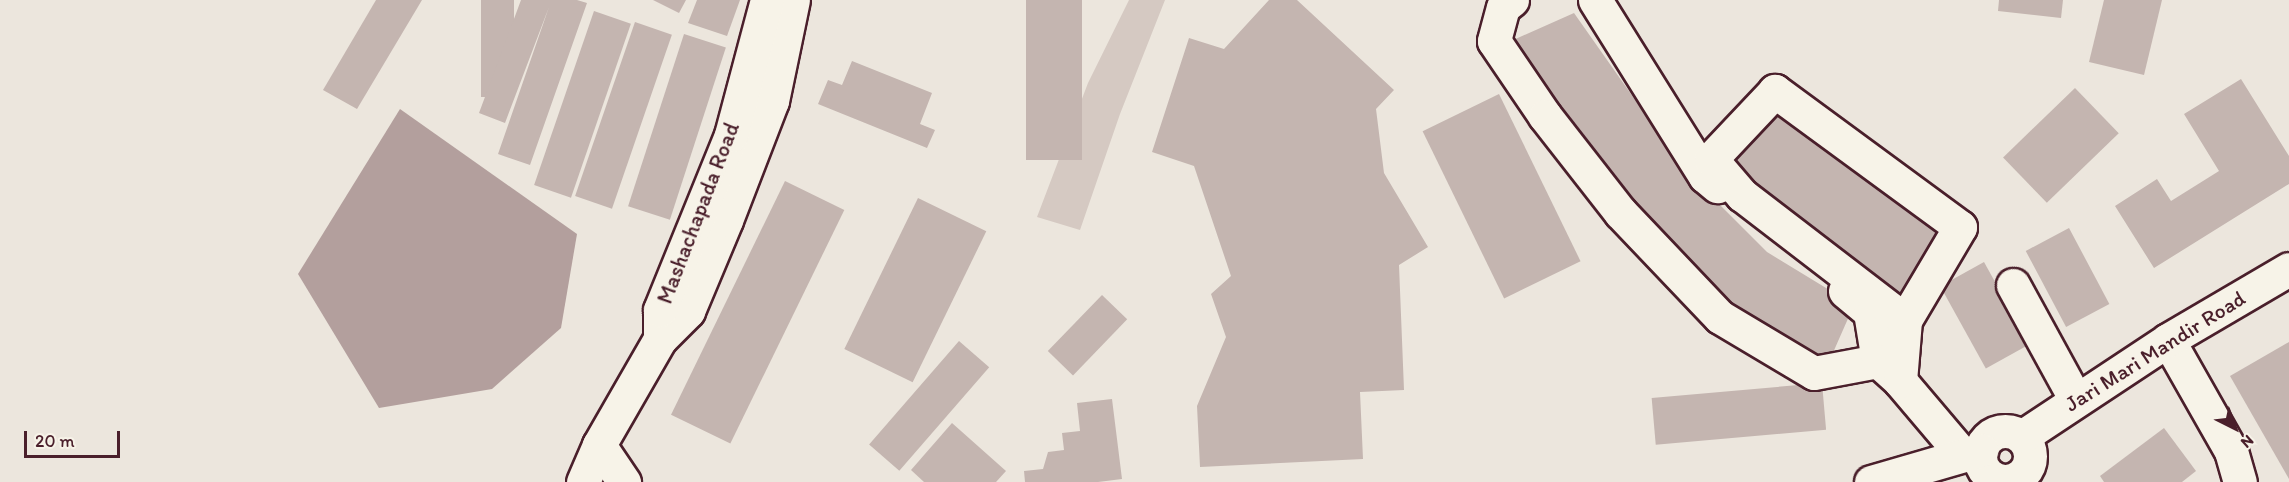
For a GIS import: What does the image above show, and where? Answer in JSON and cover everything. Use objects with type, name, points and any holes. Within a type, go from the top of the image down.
[{"type":"street","points":[[1512,0],[1503,7],[1494,41],[1545,117],[1620,212],[1720,317],[1814,373],[1889,371]]},
{"type":"street","points":[[1595,0],[1705,176],[1870,312],[1889,371],[1997,464],[2174,350],[2289,294]]},
{"type":"street","name":"Mashachapada Road","points":[[583,482],[599,445],[660,339],[660,310],[744,138],[779,7]]},
{"type":"street","points":[[1889,371],[1905,320],[1960,227],[1775,91],[1711,159],[1742,195],[1905,320]]},
{"type":"street","name":"Jari Mari Mandir Road","points":[[1871,482],[1997,464],[2076,400],[2174,350],[2289,269]]},
{"type":"street","points":[[2013,285],[2076,400]]},
{"type":"street","points":[[2174,350],[2231,450],[2240,482]]},
{"type":"street","points":[[599,445],[624,482]]},
{"type":"shaded area","points":[[1129,0],[1165,0],[1120,114],[1080,230],[1037,217],[1088,83]]},
{"type":"shaded area","points":[[400,109],[577,234],[561,328],[492,389],[379,408],[298,274]]},
{"type":"building","points":[[376,0],[422,0],[357,109],[323,90]]},
{"type":"building","points":[[481,0],[514,0],[514,97],[481,97]]},
{"type":"building","points":[[521,0],[577,0],[587,3],[530,165],[498,154],[549,7],[505,123],[479,113]]},
{"type":"building","points":[[653,0],[686,0],[679,13]]},
{"type":"building","points":[[697,0],[740,0],[727,36],[688,23]]},
{"type":"building","points":[[1026,0],[1082,0],[1082,160],[1026,160]]},
{"type":"building","points":[[1269,0],[1297,0],[1394,90],[1376,109],[1384,173],[1428,247],[1399,265],[1404,390],[1360,392],[1363,459],[1200,467],[1197,406],[1226,337],[1211,294],[1231,276],[1194,166],[1152,152],[1189,38],[1224,49]]},
{"type":"building","points":[[1999,0],[2063,0],[2061,18],[1998,11]]},
{"type":"building","points":[[2104,0],[2162,0],[2144,75],[2089,62]]},
{"type":"building","points":[[594,11],[631,24],[571,198],[534,185]]},
{"type":"building","points":[[1574,13],[1683,168],[1767,252],[1854,305],[1828,364],[1706,289],[1631,210],[1511,41]]},
{"type":"building","points":[[635,22],[672,35],[612,209],[575,196]]},
{"type":"building","points":[[684,34],[726,48],[670,220],[628,206]]},
{"type":"building","points":[[852,61],[932,93],[920,124],[935,130],[927,148],[818,104],[828,80],[842,85]]},
{"type":"building","points":[[2241,79],[2289,156],[2289,184],[2154,268],[2115,206],[2157,179],[2171,201],[2219,171],[2184,114]]},
{"type":"building","points":[[2075,88],[2119,133],[2047,203],[2003,157]]},
{"type":"building","points":[[1499,94],[1581,261],[1504,298],[1423,131]]},
{"type":"building","points":[[1772,111],[1945,237],[1900,298],[1727,172]]},
{"type":"building","points":[[785,181],[844,210],[730,444],[671,415]]},
{"type":"building","points":[[918,198],[986,231],[913,382],[844,349]]},
{"type":"building","points":[[2069,228],[2109,304],[2066,327],[2026,251]]},
{"type":"building","points":[[1984,262],[2030,344],[1986,368],[1940,286]]},
{"type":"building","points":[[1102,295],[1127,319],[1073,375],[1048,351]]},
{"type":"building","points":[[959,341],[989,367],[899,471],[869,444]]},
{"type":"building","points":[[2289,342],[2289,479],[2230,376]]},
{"type":"building","points":[[1822,383],[1826,430],[1656,445],[1652,398]]},
{"type":"building","points":[[1112,399],[1122,479],[1098,482],[1025,482],[1024,471],[1043,469],[1048,452],[1064,450],[1062,433],[1080,431],[1077,403]]},
{"type":"building","points":[[952,423],[1006,471],[996,482],[924,482],[911,470]]},
{"type":"building","points":[[2164,428],[2196,471],[2182,482],[2104,482],[2100,476]]}]
